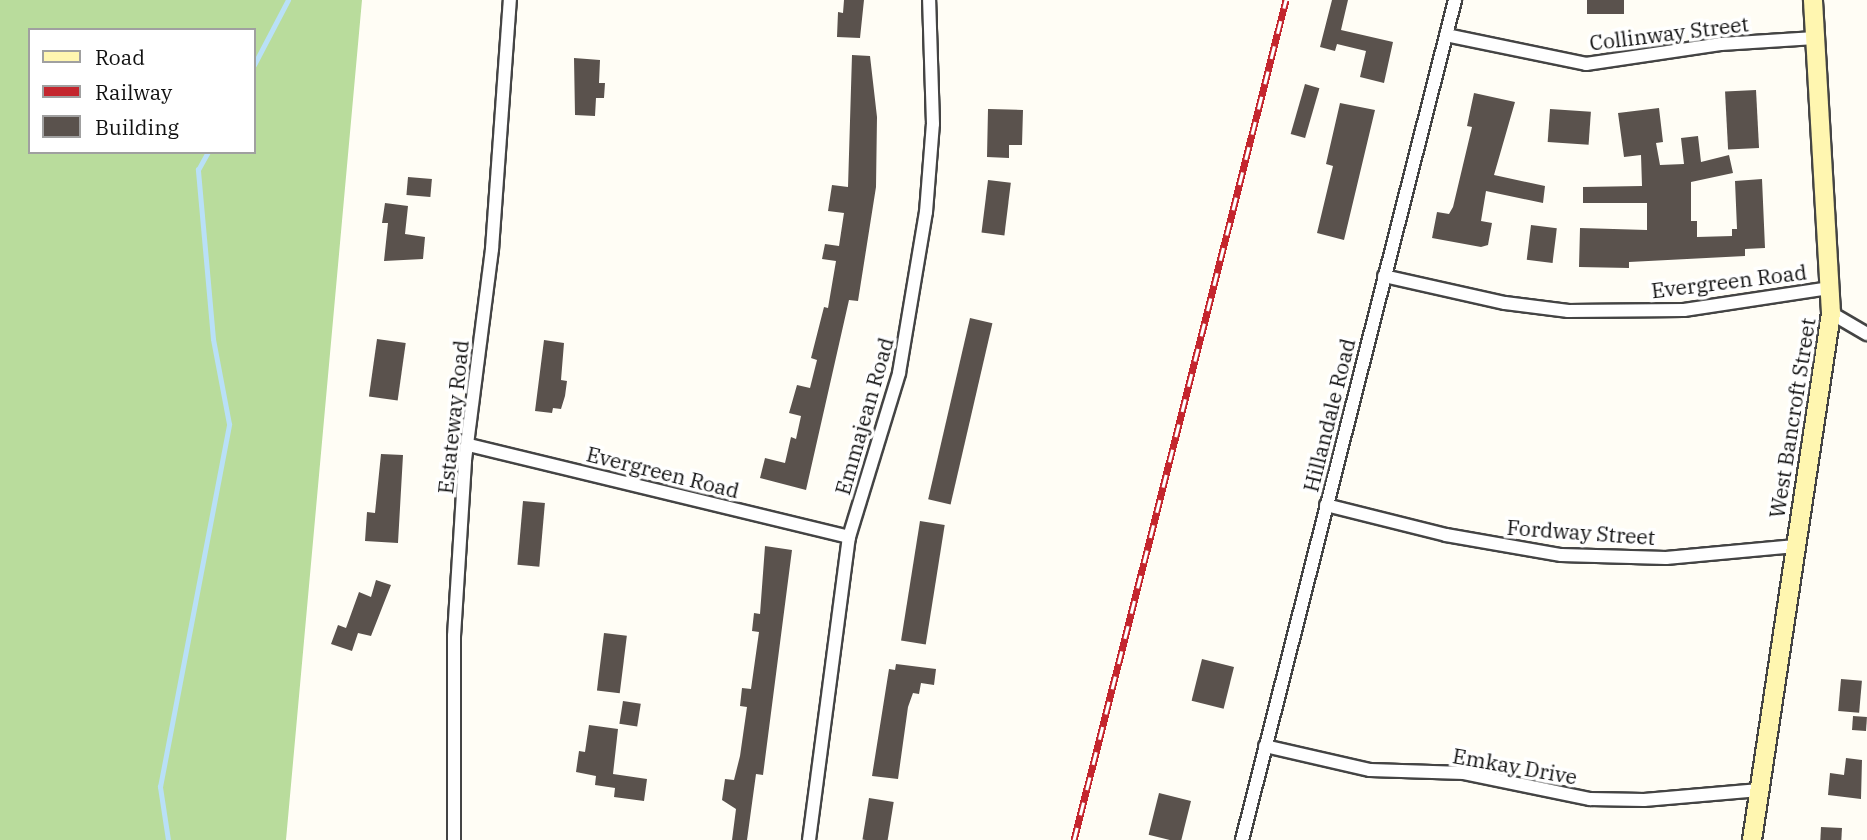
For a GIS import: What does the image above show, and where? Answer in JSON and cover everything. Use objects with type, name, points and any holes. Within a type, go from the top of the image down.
[{"type":"main road","name":"West Bancroft Street","points":[[1752,840],[1831,313],[1812,0]]},
{"type":"street","name":"Estateway Road","points":[[454,840],[454,640],[469,445],[497,186],[510,0]]},
{"type":"street","name":"Emmajean Road","points":[[809,840],[849,537],[899,373],[912,313],[933,124],[929,0]]},
{"type":"street","name":"Hillandale Road","points":[[1242,840],[1455,0]]},
{"type":"street","name":"Collinway Street","points":[[1446,35],[1586,64],[1721,44],[1815,38]]},
{"type":"street","name":"Evergreen Road","points":[[1384,276],[1505,303],[1568,311],[1684,310],[1830,288]]},
{"type":"street","points":[[1831,313],[1867,334]]},
{"type":"street","name":"Evergreen Road","points":[[469,445],[849,537]]},
{"type":"street","name":"Fordway Street","points":[[1326,505],[1459,538],[1561,555],[1667,558],[1795,547]]},
{"type":"street","name":"Emkay Drive","points":[[1265,746],[1370,770],[1464,773],[1590,799],[1644,800],[1760,790]]},
{"type":"green space","points":[[0,0],[362,0],[286,840],[0,840]]},
{"type":"building","points":[[844,0],[864,0],[860,38],[837,37],[838,12],[843,13]]},
{"type":"building","points":[[1332,0],[1348,0],[1341,30],[1393,42],[1384,83],[1360,77],[1366,51],[1337,44],[1335,51],[1320,47]]},
{"type":"building","points":[[1587,0],[1624,0],[1624,14],[1587,14]]},
{"type":"building","points":[[852,55],[870,56],[877,117],[876,187],[858,301],[849,300],[806,490],[760,478],[765,458],[785,463],[791,437],[796,439],[801,416],[789,413],[797,385],[810,388],[817,360],[811,358],[824,307],[828,308],[836,261],[822,259],[825,244],[839,246],[844,213],[828,211],[832,185],[848,187]]},
{"type":"building","points":[[574,58],[600,60],[599,83],[605,83],[604,98],[596,98],[595,116],[575,115]]},
{"type":"building","points":[[1305,84],[1319,88],[1305,138],[1291,134]]},
{"type":"building","points":[[1756,90],[1759,148],[1728,150],[1725,92]]},
{"type":"building","points":[[1474,93],[1515,102],[1494,175],[1545,186],[1543,203],[1486,191],[1481,221],[1492,223],[1488,245],[1481,247],[1432,238],[1437,212],[1449,214],[1453,207],[1472,127],[1467,126]]},
{"type":"building","points":[[1340,103],[1375,110],[1344,240],[1317,233],[1333,166],[1326,164]]},
{"type":"building","points":[[1659,108],[1663,142],[1656,143],[1660,165],[1684,164],[1681,138],[1698,136],[1701,162],[1729,155],[1733,173],[1691,182],[1691,221],[1697,221],[1697,237],[1732,236],[1732,229],[1737,229],[1735,181],[1762,179],[1765,248],[1745,249],[1745,256],[1629,262],[1629,268],[1579,267],[1580,228],[1647,230],[1647,203],[1583,203],[1583,187],[1642,186],[1641,155],[1624,157],[1618,113]]},
{"type":"building","points":[[988,109],[1023,110],[1022,145],[1009,145],[1009,158],[987,157]]},
{"type":"building","points":[[1550,109],[1591,112],[1589,145],[1548,142]]},
{"type":"building","points":[[408,177],[432,179],[430,197],[406,195]]},
{"type":"building","points":[[988,180],[1011,183],[1004,235],[982,233]]},
{"type":"building","points":[[385,203],[408,206],[405,234],[425,237],[423,259],[384,261],[388,223],[382,223]]},
{"type":"building","points":[[1531,225],[1557,228],[1553,263],[1527,260]]},
{"type":"building","points":[[970,318],[992,323],[951,504],[928,499]]},
{"type":"building","points":[[377,339],[406,343],[398,400],[369,396]]},
{"type":"building","points":[[544,340],[564,343],[561,380],[567,381],[565,396],[561,409],[553,408],[552,413],[535,411]]},
{"type":"building","points":[[381,454],[403,455],[398,543],[365,541],[367,512],[375,513]]},
{"type":"building","points":[[523,501],[545,503],[539,567],[517,565]]},
{"type":"building","points":[[920,521],[945,525],[926,644],[901,641]]},
{"type":"building","points":[[765,546],[792,550],[763,775],[756,774],[747,840],[732,840],[736,809],[722,800],[725,779],[734,780],[740,756],[747,707],[740,706],[742,688],[751,689],[759,632],[752,631],[754,613],[760,614]]},
{"type":"building","points":[[376,580],[391,585],[371,636],[358,633],[352,651],[331,644],[338,625],[346,628],[359,592],[371,597]]},
{"type":"building","points":[[604,633],[627,636],[620,693],[597,691]]},
{"type":"building","points":[[1202,659],[1234,667],[1224,709],[1192,701]]},
{"type":"building","points":[[896,664],[936,669],[934,685],[921,683],[919,694],[913,693],[908,707],[898,779],[872,776],[889,669],[895,670]]},
{"type":"building","points":[[1841,679],[1862,681],[1859,713],[1838,711]]},
{"type":"building","points":[[623,701],[641,704],[637,727],[619,724]]},
{"type":"building","points":[[1853,716],[1867,717],[1866,731],[1852,730]]},
{"type":"building","points":[[589,725],[618,729],[613,774],[647,779],[644,801],[614,797],[615,788],[595,785],[596,776],[576,772],[579,751],[585,752]]},
{"type":"building","points":[[1846,758],[1862,760],[1861,799],[1828,795],[1830,773],[1844,775]]},
{"type":"building","points":[[1159,793],[1191,801],[1181,840],[1149,835]]},
{"type":"building","points":[[869,798],[894,802],[888,840],[862,839]]},
{"type":"building","points":[[1821,827],[1842,828],[1841,840],[1820,840]]},
{"type":"waterway","points":[[256,61],[288,0]]},
{"type":"waterway","points":[[168,840],[160,787],[229,424],[213,339],[198,170],[207,154]]},
{"type":"railway","points":[[1074,840],[1286,0]]}]
